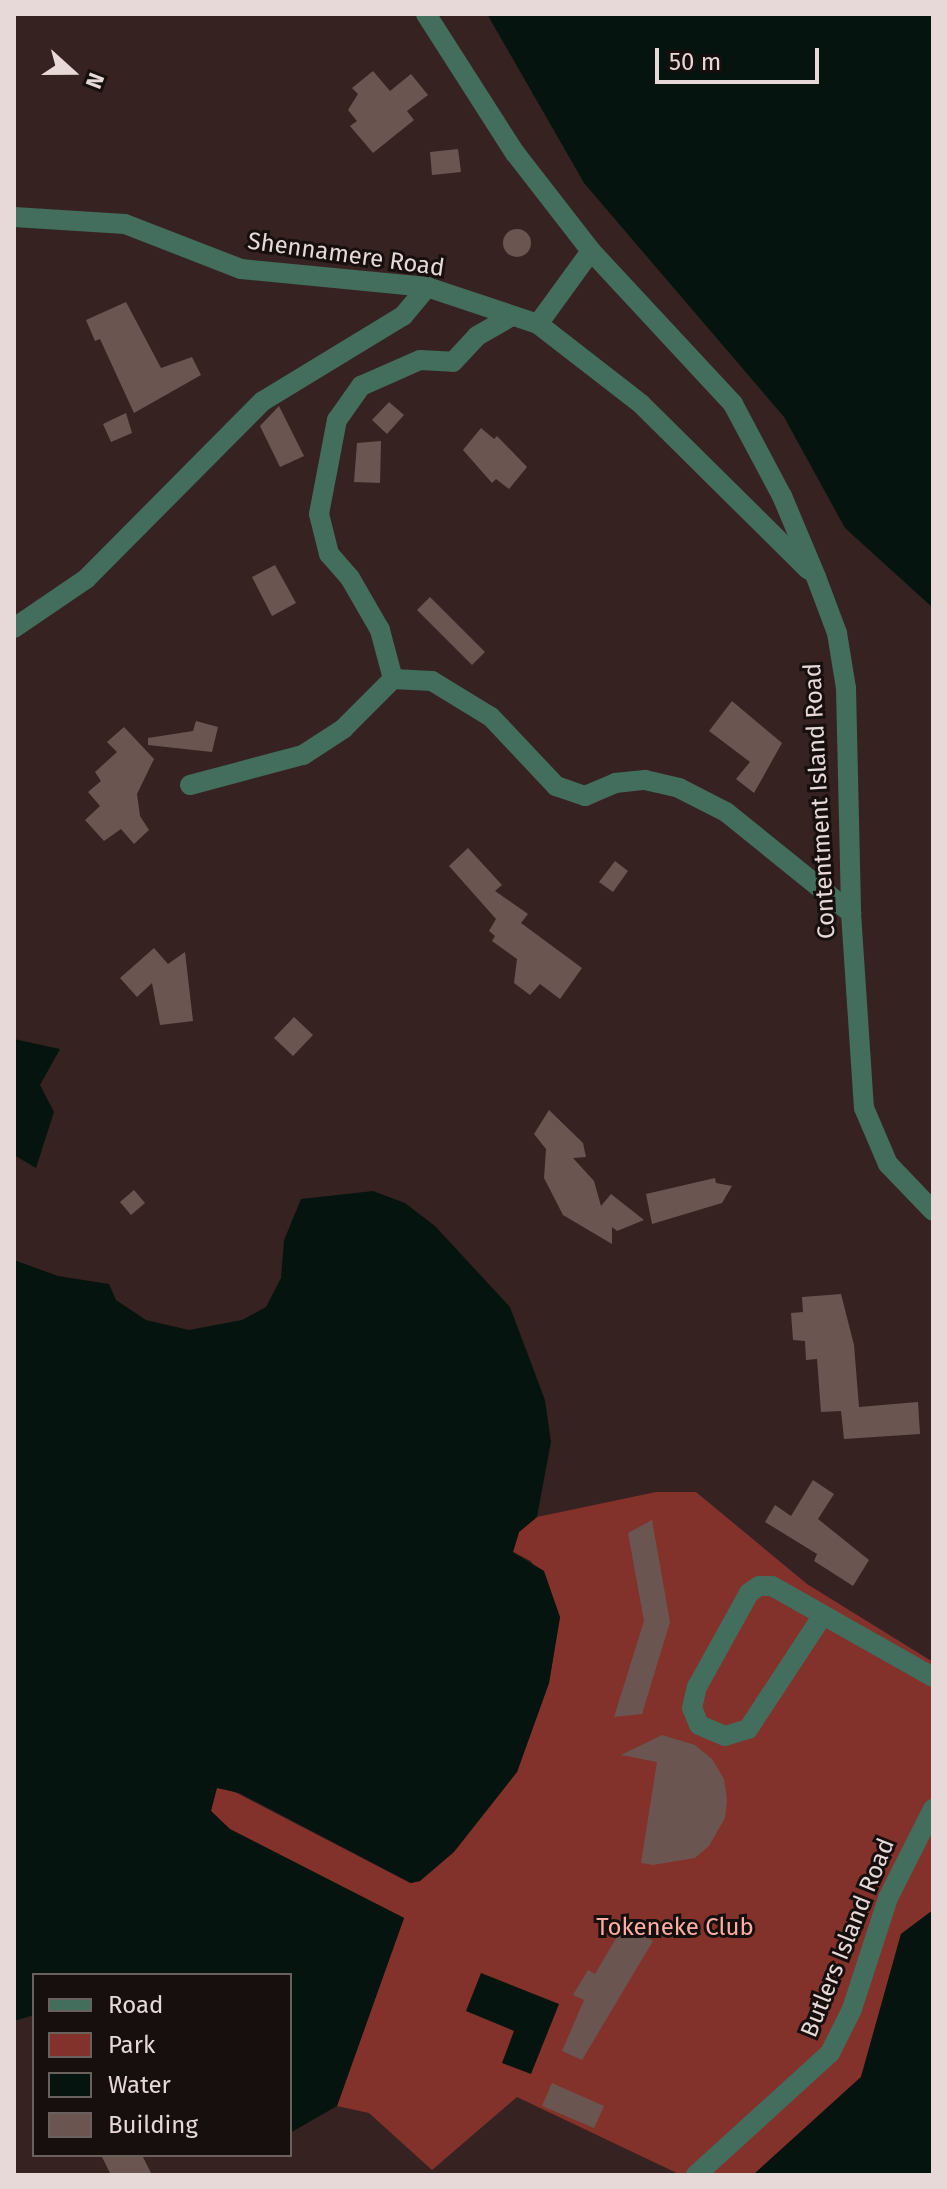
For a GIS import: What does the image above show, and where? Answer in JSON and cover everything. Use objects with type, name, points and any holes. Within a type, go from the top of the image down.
[{"type":"street","name":"Contentment Island Road","points":[[426,14],[515,153],[591,251],[733,404],[816,577],[837,633],[846,688],[851,913],[859,1080],[870,1131],[901,1181],[933,1211]]},
{"type":"street","name":"Shennamere Road","points":[[14,217],[125,224],[241,269],[427,287],[538,324],[641,404],[816,577]]},
{"type":"street","points":[[538,324],[591,251]]},
{"type":"street","points":[[14,628],[86,579],[263,401],[403,316],[427,287]]},
{"type":"street","points":[[393,679],[380,630],[350,578],[329,554],[319,514],[337,420],[361,386],[420,360],[453,362],[477,336],[512,316]]},
{"type":"street","points":[[190,785],[303,755],[343,729],[393,679],[432,681],[491,717],[556,786],[585,796],[615,783],[645,780],[679,788],[726,812],[851,913]]},
{"type":"street","points":[[823,1615],[748,1729],[725,1736],[699,1725],[692,1708],[697,1687],[749,1593],[772,1586],[933,1677]]},
{"type":"street","name":"Butlers Island Road","points":[[696,2175],[830,2053],[852,2009],[888,1898],[933,1809]]},
{"type":"green space","name":"Tokeneke Club","points":[[656,1492],[696,1492],[807,1584],[933,1662],[933,1910],[901,1934],[861,2077],[753,2175],[681,2175],[517,2097],[432,2170],[369,2113],[337,2106],[404,1918],[229,1829],[211,1811],[213,1796],[217,1788],[227,1788],[410,1883],[420,1881],[517,1772],[549,1683],[560,1617],[531,1561],[513,1552],[519,1532],[537,1517]]},
{"type":"water","points":[[487,14],[933,14],[933,608],[845,528],[784,417],[584,183]]},
{"type":"water","points":[[14,1039],[60,1049],[40,1085],[54,1112],[36,1168],[14,1155]]},
{"type":"water","points":[[373,1191],[405,1203],[435,1226],[510,1307],[545,1400],[551,1442],[537,1517],[519,1532],[513,1552],[544,1571],[560,1617],[549,1683],[517,1772],[454,1852],[420,1881],[411,1883],[239,1793],[217,1788],[211,1811],[230,1829],[404,1918],[337,2106],[292,2132],[292,1973],[32,1973],[32,2016],[14,2021],[14,1260],[58,1276],[109,1284],[116,1300],[146,1320],[189,1330],[242,1320],[266,1307],[281,1278],[284,1240],[301,1199]]},
{"type":"water","points":[[933,1910],[933,2175],[753,2175],[861,2077],[901,1934]]},
{"type":"water","points":[[481,1973],[559,2004],[531,2074],[502,2063],[514,2031],[466,2011]]},
{"type":"building","points":[[373,71],[390,91],[411,74],[428,95],[407,111],[414,120],[373,153],[350,126],[357,121],[348,110],[358,94],[352,88]]},
{"type":"building","points":[[458,149],[461,172],[432,175],[430,152]]},
{"type":"building","points":[[517,229],[527,233],[531,243],[527,253],[517,257],[507,253],[503,243],[507,233]]},
{"type":"building","points":[[126,302],[161,368],[192,357],[201,375],[134,413],[100,339],[95,341],[86,320]]},
{"type":"building","points":[[389,402],[404,415],[387,434],[372,420]]},
{"type":"building","points":[[279,406],[304,456],[280,467],[260,426]]},
{"type":"building","points":[[126,413],[132,433],[111,442],[103,424]]},
{"type":"building","points":[[481,428],[494,439],[497,436],[527,467],[509,489],[496,479],[492,483],[463,450]]},
{"type":"building","points":[[381,441],[380,483],[354,482],[357,443]]},
{"type":"building","points":[[275,565],[296,603],[272,616],[252,577]]},
{"type":"building","points":[[430,597],[485,652],[472,665],[417,610]]},
{"type":"building","points":[[732,701],[782,743],[754,793],[736,779],[750,762],[709,731]]},
{"type":"building","points":[[196,721],[218,727],[212,752],[148,745],[148,738],[193,731]]},
{"type":"building","points":[[124,727],[154,759],[137,794],[140,816],[149,830],[134,844],[121,829],[104,841],[85,820],[100,806],[88,792],[101,781],[95,772],[117,752],[107,742]]},
{"type":"building","points":[[468,848],[502,885],[495,891],[528,914],[521,923],[582,968],[560,999],[540,984],[530,995],[514,983],[517,959],[492,941],[495,936],[489,931],[496,919],[449,866]]},
{"type":"building","points":[[615,861],[628,871],[613,892],[599,882]]},
{"type":"building","points":[[154,948],[168,964],[185,952],[193,1021],[160,1025],[152,983],[137,997],[120,978]]},
{"type":"building","points":[[294,1017],[313,1035],[293,1056],[274,1038]]},
{"type":"building","points":[[549,1110],[583,1143],[586,1157],[573,1158],[594,1181],[601,1206],[611,1194],[644,1220],[617,1231],[612,1227],[612,1244],[563,1215],[544,1178],[546,1149],[534,1134]]},
{"type":"building","points":[[715,1178],[716,1183],[732,1186],[722,1203],[652,1224],[646,1194]]},
{"type":"building","points":[[134,1190],[145,1203],[131,1215],[120,1202]]},
{"type":"building","points":[[841,1294],[854,1345],[859,1407],[918,1402],[920,1434],[844,1439],[841,1411],[821,1412],[817,1359],[806,1360],[805,1341],[793,1340],[791,1313],[803,1312],[802,1297]]},
{"type":"building","points":[[813,1480],[834,1494],[818,1519],[869,1560],[853,1586],[814,1561],[817,1554],[765,1522],[775,1505],[791,1516]]},
{"type":"building","points":[[652,1520],[670,1622],[642,1714],[614,1717],[644,1621],[628,1533]]},
{"type":"building","points":[[662,1735],[695,1745],[712,1759],[724,1779],[727,1800],[725,1818],[709,1846],[695,1858],[653,1865],[641,1863],[657,1762],[621,1755]]},
{"type":"building","points":[[625,1923],[653,1941],[582,2060],[562,2051],[584,2000],[573,1995],[588,1970],[595,1974]]},
{"type":"building","points":[[552,2083],[604,2106],[594,2128],[542,2106]]},
{"type":"building","points":[[102,2157],[143,2157],[152,2175],[111,2175]]}]
